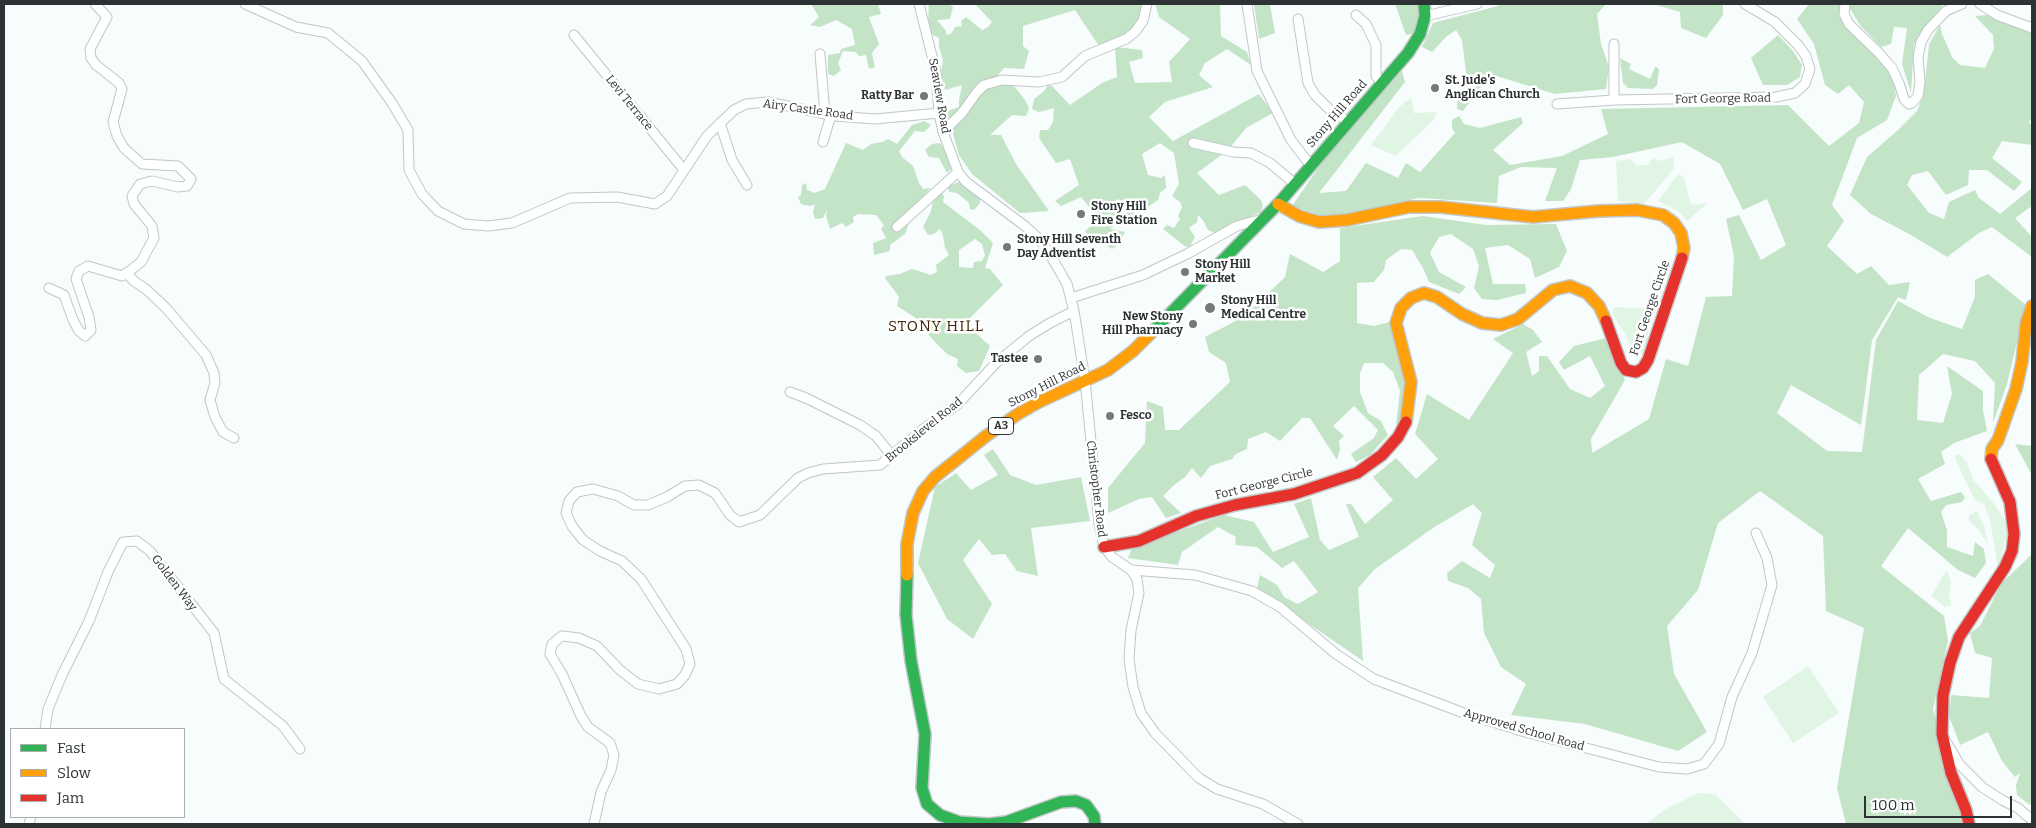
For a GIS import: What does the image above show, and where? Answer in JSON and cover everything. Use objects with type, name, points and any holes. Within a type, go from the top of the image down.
[{"type":"street","points":[[50,288],[64,295],[73,320],[79,331],[85,336],[91,330],[89,317],[76,279],[79,271],[88,266],[122,276],[141,262],[154,238],[152,226],[134,204],[132,196],[140,184],[152,181],[178,187],[187,186],[191,179],[178,166],[142,164],[124,148],[117,136],[114,122],[122,89],[120,83],[96,65],[91,58],[90,49],[107,18],[95,4]]},
{"type":"street","name":"Airy Castle Road","points":[[245,4],[296,27],[328,33],[362,62],[392,103],[408,130],[409,170],[422,194],[438,211],[464,224],[488,226],[512,223],[570,198],[617,197],[655,204],[667,196],[707,136],[734,110],[746,104],[768,102],[828,115],[875,119],[939,113]]},
{"type":"street","name":"Seaview Road","points":[[920,4],[936,72],[939,113],[943,132],[958,172],[971,187],[1025,226],[1048,251],[1067,284],[1074,311],[1085,380]]},
{"type":"street","points":[[943,132],[962,113],[984,85],[1002,80],[1039,82],[1062,77],[1085,56],[1126,39],[1135,32],[1143,21],[1147,4]]},
{"type":"street","points":[[1247,4],[1257,71],[1291,140],[1311,166]]},
{"type":"street","points":[[1425,10],[1477,4]]},
{"type":"street","name":"Fort George Road","points":[[1557,104],[1614,100],[1776,98],[1795,93],[1805,84],[1810,69],[1806,56],[1775,22],[1745,4]]},
{"type":"street","points":[[1845,4],[1844,14],[1849,24],[1892,68],[1904,99],[1910,104],[1918,96],[1920,82],[1918,58],[1921,42],[1928,30],[1946,11],[1962,4]]},
{"type":"street","points":[[1980,4],[1997,15],[2032,28]]},
{"type":"street","name":"Stony Hill Road","points":[[1095,824],[1094,816],[1086,805],[1076,801],[1061,802],[1006,822],[989,824],[959,822],[940,815],[927,804],[922,788],[925,734],[911,661],[906,614],[907,544],[913,513],[923,491],[935,477],[986,436],[1018,414],[1108,370],[1133,351],[1278,204],[1382,84],[1408,53],[1420,34],[1425,10]]},
{"type":"street","points":[[1356,16],[1366,24],[1376,45],[1376,76],[1382,84]]},
{"type":"street","points":[[1298,19],[1308,83],[1315,94],[1330,109],[1349,122]]},
{"type":"street","name":"Levi Terrace","points":[[574,35],[684,170]]},
{"type":"street","points":[[1614,44],[1614,100]]},
{"type":"street","points":[[820,54],[828,115],[823,142]]},
{"type":"street","points":[[720,123],[732,160],[747,185]]},
{"type":"street","points":[[1193,143],[1233,152],[1251,153],[1270,163],[1295,184]]},
{"type":"street","points":[[897,227],[958,172]]},
{"type":"street","name":"Fort George Circle","points":[[1104,547],[1139,541],[1196,516],[1235,505],[1294,494],[1357,473],[1382,455],[1398,437],[1407,420],[1411,382],[1396,323],[1400,308],[1411,298],[1424,293],[1437,297],[1462,314],[1482,323],[1501,325],[1518,319],[1553,290],[1570,286],[1587,293],[1598,306],[1612,334],[1621,363],[1626,370],[1636,372],[1643,368],[1648,360],[1681,265],[1684,248],[1681,233],[1674,223],[1662,215],[1637,210],[1599,210],[1534,217],[1440,207],[1409,207],[1347,220],[1319,222],[1299,216],[1278,204]]},
{"type":"street","points":[[1071,298],[1143,275],[1187,254],[1237,226],[1263,219]]},
{"type":"street","points":[[126,273],[134,282],[147,290],[166,308],[206,355],[214,373],[215,383],[210,400],[215,417],[223,432],[234,438]]},
{"type":"street","points":[[1969,824],[1966,810],[1951,773],[1942,734],[1943,695],[1955,648],[1966,624],[2005,567],[2012,551],[2014,534],[2010,502],[1990,457],[2016,389],[2022,362],[2026,324],[2032,306]]},
{"type":"street","name":"Brookslevel Road","points":[[594,824],[601,792],[611,770],[614,755],[610,743],[588,727],[581,716],[562,674],[550,654],[552,644],[562,636],[579,638],[597,646],[620,670],[638,684],[659,689],[677,684],[685,676],[690,664],[686,649],[641,579],[622,561],[583,540],[572,526],[566,513],[569,501],[577,492],[593,489],[618,496],[634,505],[648,505],[667,497],[685,486],[699,484],[715,492],[730,515],[739,522],[760,515],[798,478],[808,473],[824,469],[880,465],[922,430],[958,404],[996,363],[1029,336],[1074,311]]},
{"type":"street","name":"Christopher Road","points":[[1085,380],[1099,524],[1104,547],[1112,557],[1131,570]]},
{"type":"street","points":[[790,392],[860,425],[876,436],[892,456]]},
{"type":"street","name":"Approved School Road","points":[[1131,570],[1195,575],[1252,591],[1280,607],[1336,654],[1374,678],[1462,712],[1524,732],[1649,764],[1687,769],[1704,764],[1719,744],[1732,698],[1752,653],[1772,585],[1767,558],[1756,533]]},
{"type":"street","name":"Golden Way","points":[[45,728],[48,710],[62,675],[89,621],[122,542],[137,541],[150,551],[214,634],[224,679],[283,726],[300,749]]},
{"type":"street","points":[[1131,570],[1137,579],[1139,593],[1131,630],[1129,659],[1133,687],[1142,713],[1155,734],[1199,778],[1217,790],[1263,804],[1298,824]]},
{"type":"street","points":[[1942,734],[1960,765],[1982,787],[2018,808],[2032,820]]},
{"type":"green space","points":[[811,4],[878,4],[881,14],[869,17],[879,44],[872,53],[875,67],[869,69],[866,55],[859,56],[856,52],[843,51],[838,63],[841,70],[834,76],[828,74],[828,55],[840,53],[841,49],[855,45],[852,29],[836,20],[820,27],[810,25],[819,17]]},
{"type":"green space","points":[[929,4],[949,4],[953,7],[950,19],[937,20],[946,31],[946,35],[951,34],[955,27],[962,26],[961,21],[966,17],[982,30],[988,27],[992,22],[975,4],[1144,4],[1139,20],[1125,36],[1099,46],[1075,10],[1023,26],[1023,46],[1029,51],[1024,69],[1004,68],[994,80],[949,122],[947,111],[959,107],[962,85],[945,90],[941,73],[943,60],[939,47],[939,38],[931,34],[928,22]]},
{"type":"green space","points":[[1155,4],[1220,4],[1221,36],[1247,52],[1251,65],[1227,49],[1205,63],[1199,75],[1213,87],[1165,102],[1149,117],[1173,141],[1259,94],[1273,113],[1246,128],[1228,150],[1197,173],[1219,195],[1245,185],[1261,200],[1263,206],[1260,212],[1217,234],[1208,230],[1198,215],[1197,222],[1189,228],[1195,237],[1190,246],[1186,247],[1163,229],[1167,225],[1174,228],[1180,219],[1178,216],[1182,207],[1180,202],[1172,196],[1179,184],[1174,153],[1160,143],[1142,154],[1148,175],[1161,178],[1165,175],[1166,188],[1160,193],[1158,200],[1132,218],[1125,212],[1122,201],[1117,199],[1114,209],[1117,223],[1110,229],[1125,232],[1119,244],[1112,249],[1089,238],[1085,231],[1099,219],[1081,197],[1061,206],[1055,201],[1079,185],[1070,159],[1056,163],[1039,138],[1040,130],[1048,130],[1053,122],[1054,108],[1039,112],[1032,109],[1034,99],[1047,87],[1046,84],[1052,86],[1070,105],[1102,83],[1117,77],[1115,47],[1142,50],[1143,58],[1129,62],[1135,83],[1172,82],[1169,62],[1190,39],[1159,17]]},
{"type":"green space","points":[[1254,4],[1270,4],[1275,33],[1259,39]]},
{"type":"green space","points":[[1395,4],[1419,4],[1420,15],[1416,33],[1406,35]]},
{"type":"green space","points":[[1500,4],[1606,4],[1597,14],[1601,44],[1609,67],[1606,89],[1555,94],[1490,74],[1463,111],[1457,109],[1458,93],[1464,92],[1466,72],[1462,40],[1456,30],[1446,37],[1432,52],[1422,47],[1433,23]]},
{"type":"green space","points":[[1653,4],[1723,4],[1723,15],[1706,38],[1681,28],[1680,12]]},
{"type":"green space","points":[[1809,4],[1841,4],[1841,15],[1883,61],[1893,77],[1896,96],[1887,120],[1857,138],[1832,205],[1844,221],[1827,246],[1857,274],[1871,266],[1889,285],[1910,282],[1906,300],[1898,297],[1872,340],[1861,425],[1791,385],[1777,413],[1827,451],[1862,452],[1876,340],[1898,301],[1930,318],[1962,329],[1975,297],[1975,280],[1988,274],[2026,305],[2007,384],[1993,423],[1995,383],[1975,361],[1943,354],[1919,375],[1917,420],[1943,423],[1952,394],[1947,366],[1983,391],[1983,410],[1987,431],[1954,443],[1941,452],[1945,464],[1918,479],[1931,501],[1961,492],[1965,497],[1962,502],[1946,505],[1941,512],[1947,530],[1947,547],[1973,556],[1975,542],[1984,549],[1986,563],[1975,578],[1958,570],[1908,528],[1881,566],[1944,616],[1948,641],[1933,709],[1965,824],[1846,824],[1837,788],[1864,628],[1826,611],[1823,536],[1760,491],[1718,523],[1698,590],[1667,626],[1674,674],[1707,732],[1678,751],[1585,724],[1511,715],[1526,684],[1501,667],[1484,633],[1481,599],[1468,588],[1448,581],[1447,573],[1462,561],[1490,578],[1495,565],[1472,545],[1482,513],[1473,504],[1433,528],[1375,569],[1358,588],[1363,661],[1257,588],[1260,575],[1277,585],[1284,597],[1298,604],[1318,592],[1294,561],[1282,568],[1257,547],[1235,545],[1236,537],[1218,527],[1182,552],[1178,565],[1128,558],[1132,548],[1224,515],[1254,522],[1273,552],[1309,537],[1294,504],[1311,498],[1320,540],[1329,550],[1359,537],[1346,504],[1351,504],[1365,524],[1393,500],[1373,477],[1396,458],[1416,479],[1438,459],[1415,434],[1427,394],[1469,420],[1513,353],[1493,339],[1523,324],[1533,330],[1542,342],[1526,352],[1532,376],[1539,371],[1539,356],[1547,356],[1570,389],[1590,398],[1605,386],[1590,356],[1564,370],[1559,362],[1574,346],[1606,338],[1625,380],[1591,439],[1592,453],[1649,419],[1666,359],[1688,366],[1706,297],[1732,296],[1734,256],[1726,219],[1739,215],[1761,260],[1786,245],[1767,199],[1743,210],[1720,164],[1682,142],[1613,157],[1580,160],[1571,189],[1563,201],[1545,201],[1557,168],[1521,167],[1499,176],[1497,203],[1419,198],[1330,218],[1292,206],[1332,148],[1402,71],[1405,82],[1319,193],[1346,191],[1366,163],[1398,178],[1406,163],[1420,172],[1455,133],[1452,128],[1452,120],[1459,116],[1464,124],[1480,128],[1521,117],[1523,123],[1493,150],[1510,165],[1562,156],[1608,134],[1601,109],[1788,105],[1829,146],[1859,123],[1864,102],[1849,85],[1838,94],[1825,85],[1814,44],[1797,19]]},
{"type":"green space","points":[[1852,4],[1946,4],[1943,5],[1914,44],[1911,93],[1902,64],[1907,28],[1894,27],[1891,44],[1881,47],[1860,25],[1849,7]]},
{"type":"green space","points":[[1987,15],[2032,32],[2032,117],[2029,123],[2032,125],[2032,145],[2002,141],[1992,158],[2022,182],[2014,191],[1987,170],[1969,170],[1968,185],[1946,195],[1928,171],[1912,175],[1907,185],[1929,213],[1944,219],[1949,202],[1975,190],[1979,198],[2000,214],[2032,188],[2032,206],[2015,218],[2032,237],[2032,257],[1992,227],[1979,233],[1947,257],[1871,214],[1850,195],[1867,157],[1917,111],[1924,92],[1929,44],[1940,25],[1952,57],[1960,65],[1985,68],[1994,49],[1993,35],[1975,16]]},
{"type":"green space","points":[[1778,35],[1793,51],[1802,65],[1800,77],[1787,85],[1763,85],[1751,58]]},
{"type":"green space","points":[[1620,58],[1631,64],[1629,69],[1650,79],[1655,67],[1657,67],[1659,70],[1657,85],[1653,89],[1628,88],[1623,83]]},
{"type":"green space","points":[[1002,83],[1015,87],[1029,108],[1026,116],[1012,115],[990,135],[1001,135],[1016,164],[1049,211],[1020,213],[972,174],[959,155],[952,131],[985,90]]},
{"type":"green space","points":[[1411,98],[1414,113],[1437,112],[1434,119],[1396,156],[1371,145],[1400,106]]},
{"type":"green space","points":[[924,121],[931,125],[924,132],[915,131],[899,151],[902,157],[913,166],[923,189],[931,188],[895,225],[893,230],[897,231],[912,215],[905,234],[890,245],[890,251],[874,255],[873,243],[886,238],[881,229],[884,225],[876,215],[858,214],[853,217],[854,222],[846,227],[842,223],[830,229],[826,216],[827,210],[823,218],[815,219],[813,212],[815,204],[810,206],[801,204],[798,197],[801,195],[802,185],[806,183],[807,190],[815,193],[825,189],[846,143],[863,150],[871,144],[888,139],[897,144],[912,125]]},
{"type":"green space","points":[[940,143],[952,168],[947,173],[939,158],[929,157],[925,150],[932,144]]},
{"type":"green space","points":[[1674,157],[1673,170],[1644,204],[1618,201],[1616,161],[1630,159],[1637,166],[1648,165],[1653,158],[1658,161]]},
{"type":"green space","points":[[1678,174],[1684,178],[1691,205],[1708,203],[1687,221],[1678,211],[1658,201]]},
{"type":"green space","points":[[960,181],[980,198],[980,203],[974,210],[970,209],[969,203],[957,193],[949,192],[948,187]]},
{"type":"green space","points":[[941,190],[944,197],[943,202],[980,230],[993,243],[985,268],[990,269],[1003,285],[965,323],[990,346],[979,371],[966,373],[957,366],[958,359],[947,354],[937,344],[919,320],[897,306],[899,297],[885,278],[886,276],[900,274],[912,269],[931,275],[937,272],[936,265],[949,255],[940,229],[934,234],[928,235],[923,227],[931,211],[935,191]],"holes":[[[975,239],[982,244],[985,255],[982,261],[974,262],[973,268],[959,267],[959,250]]]},
{"type":"green space","points":[[1423,216],[1486,225],[1556,224],[1567,251],[1559,267],[1535,278],[1530,259],[1508,245],[1485,248],[1493,284],[1525,284],[1526,293],[1497,300],[1482,299],[1474,288],[1479,266],[1473,249],[1451,234],[1439,237],[1430,253],[1439,272],[1466,287],[1459,294],[1429,282],[1412,250],[1401,249],[1386,260],[1384,270],[1374,282],[1357,283],[1357,323],[1374,326],[1389,322],[1396,340],[1407,389],[1401,422],[1396,426],[1400,391],[1393,372],[1383,363],[1364,363],[1360,373],[1360,392],[1368,413],[1381,421],[1388,435],[1370,455],[1356,462],[1351,454],[1374,438],[1378,430],[1354,406],[1333,426],[1344,436],[1339,441],[1340,449],[1337,460],[1310,418],[1302,418],[1280,441],[1266,432],[1248,439],[1247,449],[1236,454],[1232,459],[1210,466],[1201,478],[1192,468],[1185,477],[1163,496],[1181,513],[1166,518],[1152,497],[1139,499],[1108,513],[1108,488],[1145,443],[1147,401],[1163,407],[1165,430],[1179,430],[1230,382],[1226,363],[1209,352],[1205,337],[1245,316],[1285,277],[1290,254],[1323,272],[1340,261],[1340,228]]},
{"type":"green space","points":[[1614,307],[1651,309],[1647,341],[1642,354],[1635,356],[1624,332],[1612,314]]},
{"type":"green space","points":[[2015,444],[2032,446],[2032,475]]},
{"type":"green space","points":[[993,449],[1010,475],[1036,485],[1081,477],[1090,521],[1031,528],[1038,576],[1017,571],[1005,554],[992,555],[979,539],[963,560],[992,604],[973,639],[947,619],[918,563],[935,487],[956,473],[971,490],[998,475],[984,455]]},
{"type":"green space","points":[[1960,454],[1967,463],[1974,481],[1992,501],[2004,519],[2008,530],[1998,568],[1990,520],[1984,504],[1975,500],[1955,459],[1956,455]]},
{"type":"green space","points":[[1977,511],[1984,526],[1988,545],[1978,529],[1969,521],[1969,515]]},
{"type":"green space","points":[[2032,554],[2032,803],[2030,805],[2017,795],[2016,785],[2020,773],[2015,777],[2002,761],[1988,732],[1960,745],[1949,716],[1951,695],[1989,698],[1992,658],[1975,653],[1970,633],[1980,626],[2001,584]]},
{"type":"green space","points":[[1946,571],[1949,574],[1951,584],[1949,597],[1951,605],[1945,607],[1931,596]]},
{"type":"green space","points":[[1808,666],[1839,713],[1793,743],[1763,697]]},
{"type":"green space","points":[[1699,793],[1715,794],[1745,824],[1646,824],[1666,809]]},
{"type":"traffic: fast","points":[[1151,333],[1278,204],[1408,53],[1420,34],[1425,16],[1424,4]]},
{"type":"traffic: fast","points":[[907,575],[906,615],[911,661],[925,734],[922,788],[927,804],[940,815],[959,822],[989,824],[1006,822],[1061,802],[1076,801],[1086,805],[1094,816],[1095,824]]},
{"type":"traffic: slow","points":[[1278,204],[1299,216],[1319,222],[1347,220],[1409,207],[1440,207],[1533,217],[1599,211],[1637,210],[1663,215],[1674,223],[1681,233],[1684,248],[1682,258]]},
{"type":"traffic: slow","points":[[1406,422],[1411,382],[1396,323],[1401,308],[1411,298],[1424,293],[1437,297],[1462,314],[1482,323],[1501,325],[1518,319],[1553,290],[1570,286],[1587,293],[1599,306],[1606,321]]},
{"type":"traffic: slow","points":[[1991,459],[1992,449],[1998,440],[2016,389],[2022,362],[2026,324],[2032,306]]},
{"type":"traffic: slow","points":[[907,575],[907,544],[913,513],[923,491],[935,477],[986,436],[1018,414],[1039,402],[1108,370],[1133,351],[1151,333]]},
{"type":"traffic: jam","points":[[1606,321],[1621,363],[1626,370],[1636,372],[1643,368],[1648,360],[1682,258]]},
{"type":"traffic: jam","points":[[1104,547],[1139,541],[1196,516],[1235,505],[1294,494],[1357,473],[1382,455],[1398,437],[1406,422]]},
{"type":"traffic: jam","points":[[1969,824],[1966,810],[1951,773],[1942,734],[1943,695],[1950,663],[1959,637],[2005,567],[2012,551],[2014,534],[2010,502],[1991,459]]},
{"type":"place","name":"St. Jude's Anglican Church","points":[[1435,88]]},
{"type":"place","name":"Ratty Bar","points":[[924,96]]},
{"type":"place","name":"Stony Hill Fire Station","points":[[1081,214]]},
{"type":"place","name":"Stony Hill Seventh Day Adventist","points":[[1007,247]]},
{"type":"place","name":"Stony Hill Market","points":[[1185,272]]},
{"type":"place","name":"Stony Hill Medical Centre","points":[[1210,308]]},
{"type":"place","name":"New Stony Hill Pharmacy","points":[[1193,324]]},
{"type":"place","name":"Tastee","points":[[1038,359]]},
{"type":"place","name":"Fesco","points":[[1110,416]]},
{"type":"district","name":"STONY HILL","points":[[936,327]]}]
